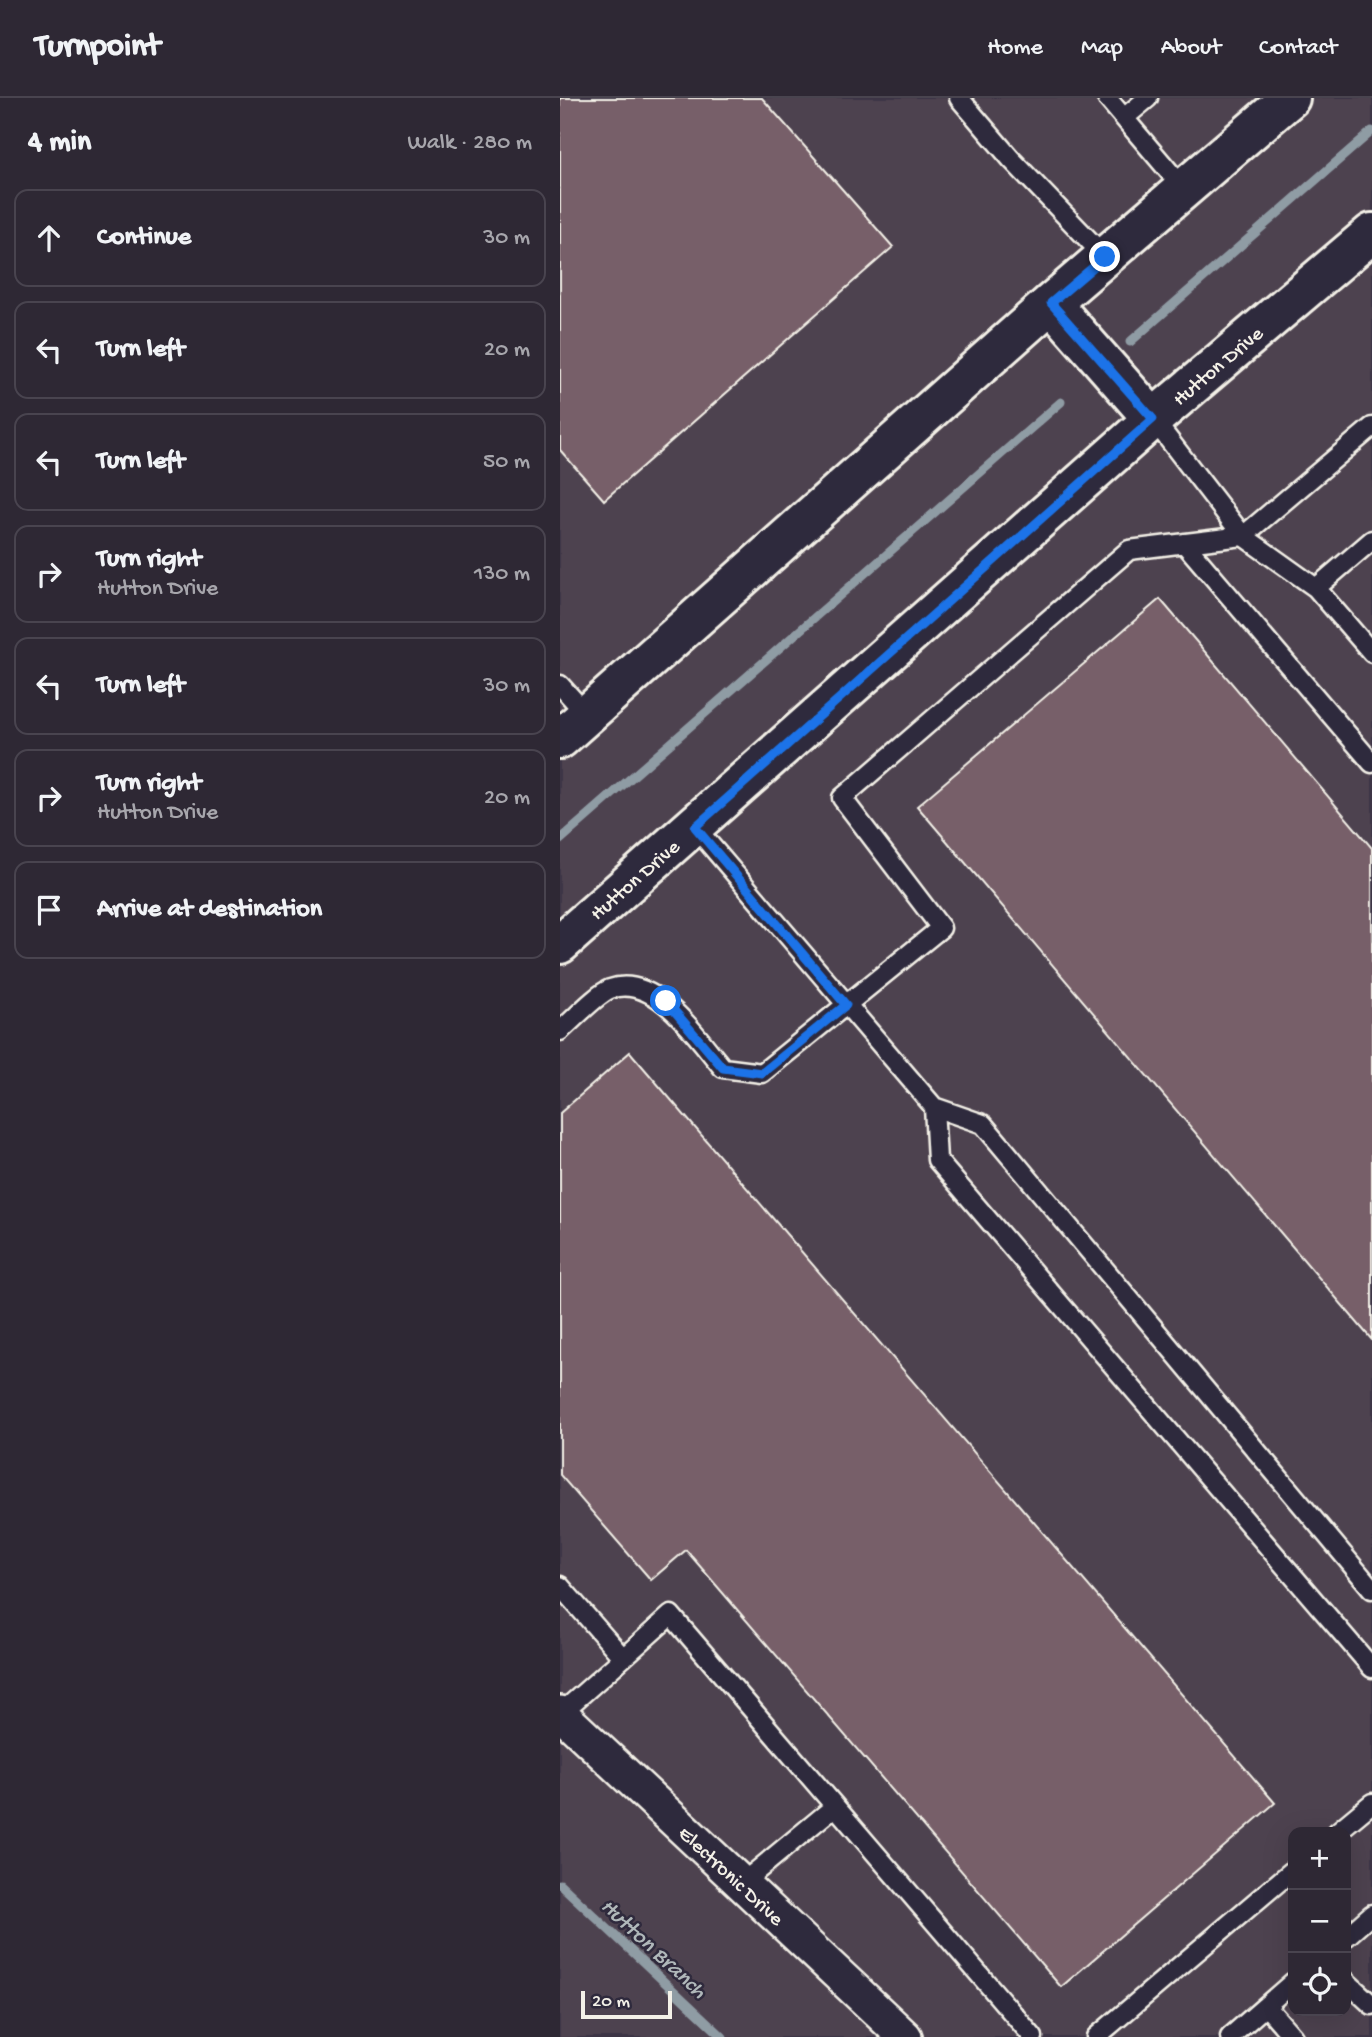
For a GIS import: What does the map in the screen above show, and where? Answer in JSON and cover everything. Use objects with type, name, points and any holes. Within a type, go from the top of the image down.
[{"type":"street","points":[[574,727],[1051,303],[1290,98]]},
{"type":"street","name":"Hutton Drive","points":[[560,944],[1153,419],[1372,233]]},
{"type":"street","points":[[1051,303],[1153,419]]},
{"type":"street","name":"Electronic Drive","points":[[560,1714],[905,2037]]},
{"type":"lane","points":[[959,98],[1012,159],[1105,257]]},
{"type":"lane","points":[[1107,98],[1184,189]]},
{"type":"lane","points":[[1124,118],[1148,98]]},
{"type":"lane","points":[[1153,419],[1243,536],[1316,588],[1372,653]]},
{"type":"lane","points":[[560,1031],[610,989],[636,989],[666,1001],[723,1068],[762,1073],[941,928],[842,798],[1129,550],[1243,536],[1372,427]]},
{"type":"lane","points":[[1316,588],[1372,540]]},
{"type":"lane","points":[[1184,543],[1372,763]]},
{"type":"lane","points":[[560,685],[574,727]]},
{"type":"lane","points":[[695,827],[934,1107],[982,1124],[1372,1588]]},
{"type":"lane","points":[[934,1107],[937,1160],[1372,1668]]},
{"type":"lane","points":[[560,1586],[623,1658]]},
{"type":"lane","points":[[560,1714],[671,1615],[1033,2037]]},
{"type":"lane","points":[[1343,1827],[1372,1802]]},
{"type":"lane","points":[[741,1884],[834,1807]]},
{"type":"lane","points":[[1096,2037],[1288,1874]]},
{"type":"lane","points":[[1351,1933],[1372,1914]]},
{"type":"lane","points":[[1230,2037],[1288,1986]]},
{"type":"lane","points":[[1351,1986],[1372,2005]]},
{"type":"lane","points":[[1266,2006],[1293,2037]]},
{"type":"shaded area","points":[[560,98],[1372,98],[1372,2037],[560,2037]]},
{"type":"building","points":[[560,98],[762,98],[893,247],[604,500],[560,450]]},
{"type":"building","points":[[1160,599],[1372,848],[1372,1340],[917,806]]},
{"type":"building","points":[[630,1052],[1275,1803],[1061,1987],[686,1550],[651,1580],[560,1475],[560,1113]]},
{"type":"waterway","points":[[1130,342],[1372,131]]},
{"type":"waterway","points":[[560,840],[1061,402]]},
{"type":"waterway","name":"Hutton Branch","points":[[560,1884],[723,2037]]},
{"type":"route","points":[[666,1001],[723,1068],[762,1073],[846,1005],[695,827],[1153,419],[1051,303],[1105,257]]}]
